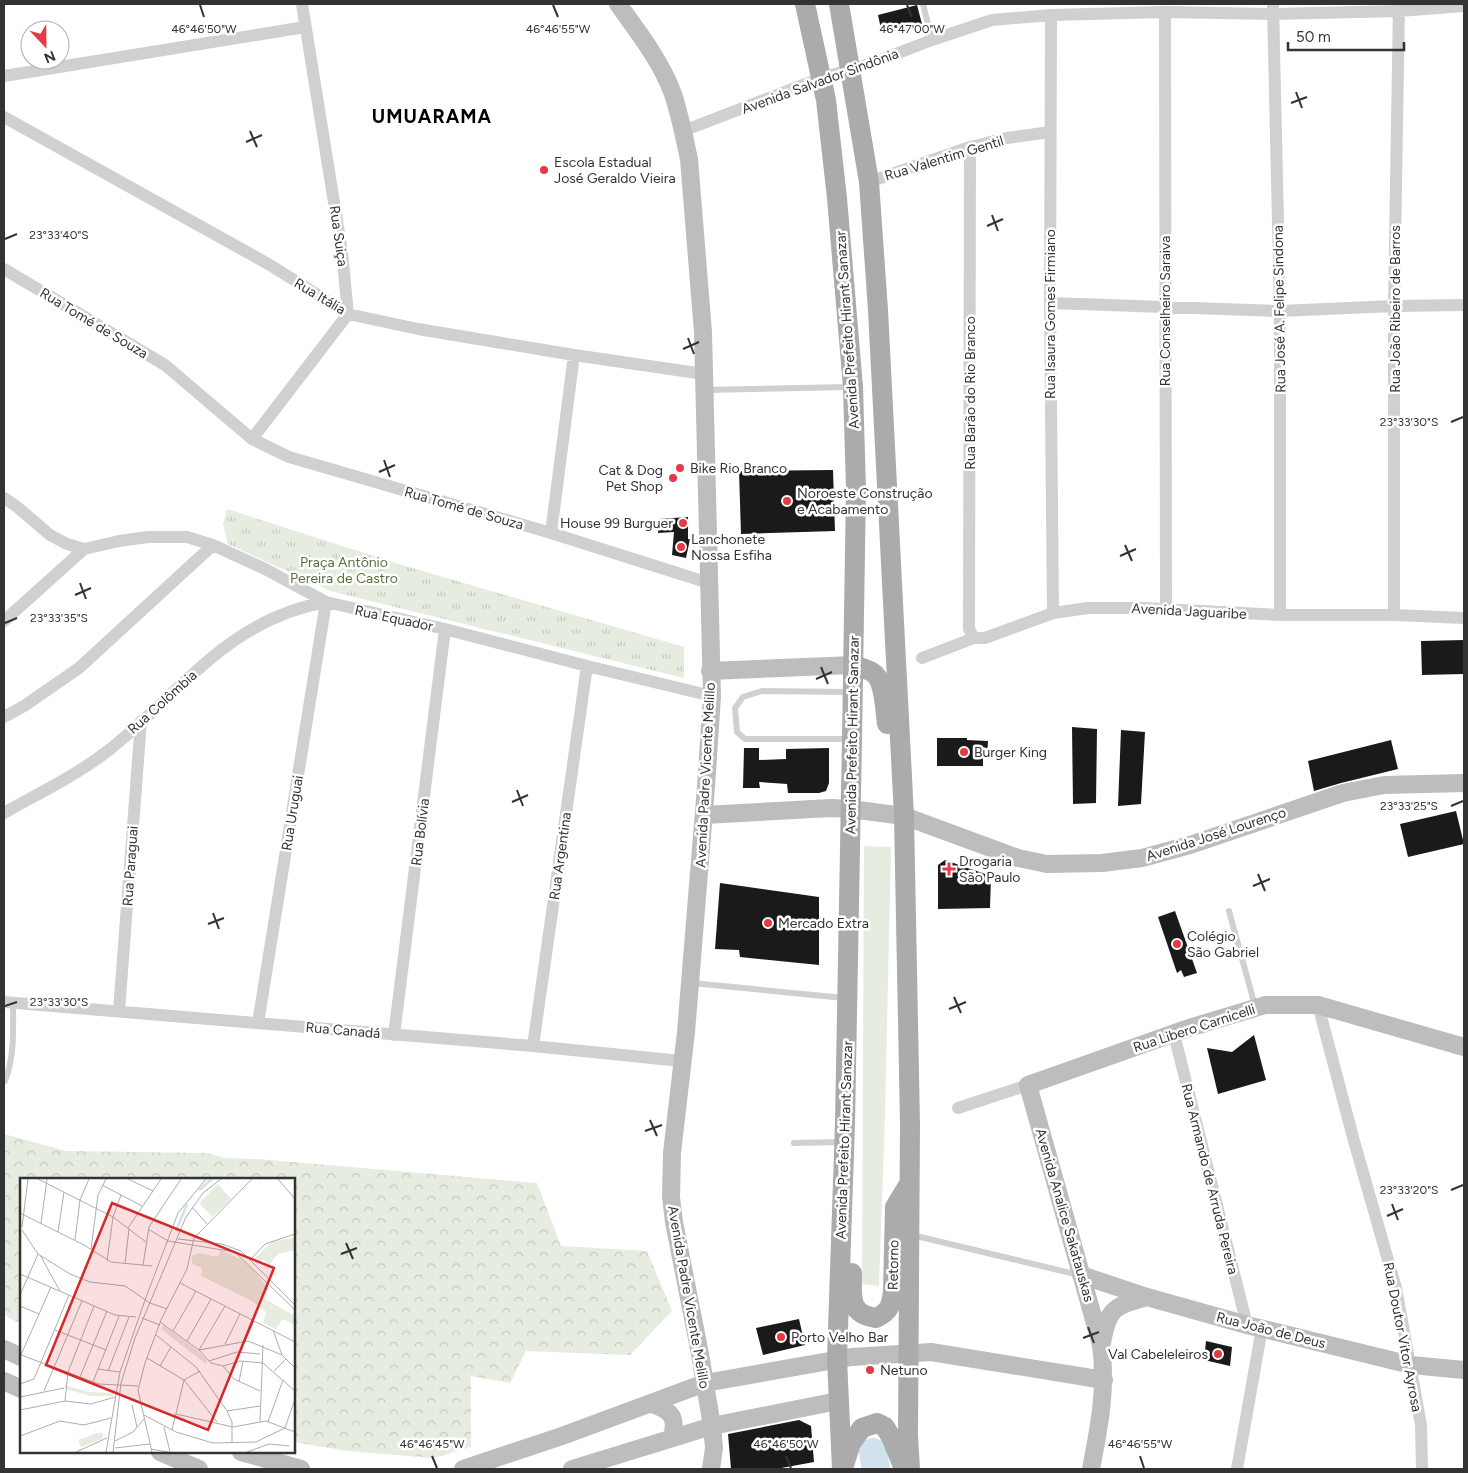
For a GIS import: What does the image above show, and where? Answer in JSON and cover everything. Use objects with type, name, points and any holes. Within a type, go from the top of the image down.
[{"type":"main road","name":"Avenida Padre Vicente Melillo","points":[[618,4],[644,40],[659,66],[672,93],[683,131],[690,168],[703,332],[712,696],[690,983],[672,1153],[671,1197],[712,1426],[714,1448],[711,1469]]},
{"type":"main road","name":"Avenida Prefeito Hirant Sanazar","points":[[805,4],[826,100],[837,198],[853,387],[856,489],[844,1151],[844,1358],[838,1401],[843,1469]]},
{"type":"main road","points":[[839,4],[869,182],[878,310],[902,765],[910,1124],[908,1436],[910,1469]]},
{"type":"main road","points":[[710,671],[853,665],[874,672],[884,696],[891,746],[902,765]]},
{"type":"main road","name":"Avenida José Lourenço","points":[[704,815],[832,808],[850,809],[904,816],[1018,858],[1047,864],[1102,863],[1142,858],[1190,845],[1343,793],[1384,786],[1464,783]]},
{"type":"main road","name":"Rua Libero Carnicelli","points":[[1028,1085],[1174,1034],[1265,1005],[1318,1005],[1464,1047]]},
{"type":"main road","name":"Avenida Analice Sakatauskas","points":[[1028,1085],[1102,1345]]},
{"type":"main road","name":"Retorno","points":[[844,1151],[855,1188],[852,1294],[855,1309],[861,1316],[876,1318],[887,1312],[891,1306],[895,1207],[909,1184]]},
{"type":"main road","name":"Rua João de Deus","points":[[1081,1275],[1147,1297],[1411,1365],[1464,1370]]},
{"type":"main road","name":"Avenida Analice Sakatauskas","points":[[1091,1469],[1104,1399],[1102,1345],[1104,1327],[1111,1312],[1120,1306],[1147,1297]]},
{"type":"main road","points":[[4,1350],[20,1357]]},
{"type":"main road","points":[[463,1469],[652,1404],[705,1382],[844,1358],[930,1352],[1104,1380]]},
{"type":"main road","points":[[4,1381],[20,1389]]},
{"type":"main road","points":[[572,1469],[712,1426],[838,1401]]},
{"type":"main road","points":[[652,1404],[666,1409],[672,1416],[675,1424],[672,1438]]},
{"type":"main road","points":[[843,1469],[847,1453],[856,1435],[862,1428],[877,1423],[885,1427],[904,1469]]},
{"type":"main road","points":[[162,1453],[199,1469]]},
{"type":"main road","points":[[245,1453],[301,1469]]},
{"type":"street","name":"Rua Suiça","points":[[302,4],[342,252],[348,314]]},
{"type":"street","name":"Avenida Salvador Sindônia","points":[[683,131],[820,78],[850,70],[992,20],[1051,15],[1464,6]]},
{"type":"street","name":"Rua João Ribeiro de Barros","points":[[1394,615],[1394,306],[1399,7]]},
{"type":"street","name":"Rua José A. Felipe Sindona","points":[[1273,9],[1280,311],[1280,615]]},
{"type":"street","name":"Rua Conselheiro Saraiva","points":[[1165,12],[1166,610]]},
{"type":"street","name":"Rua Isaura Gomes Firmiano","points":[[1051,15],[1050,303],[1053,612]]},
{"type":"street","points":[[4,76],[305,27]]},
{"type":"street","name":"Rua Itália","points":[[4,118],[270,265],[348,314],[418,329],[574,355],[704,382]]},
{"type":"street","name":"Rua Valentim Gentil","points":[[869,182],[970,147],[1007,138],[1050,132]]},
{"type":"street","name":"Rua Barão do Rio Branco","points":[[970,147],[970,629],[974,638]]},
{"type":"street","name":"Rua Tomé de Souza","points":[[4,269],[165,365],[252,438],[290,456],[552,533],[708,583]]},
{"type":"street","points":[[1050,303],[1280,311],[1464,305]]},
{"type":"street","points":[[252,438],[348,314]]},
{"type":"street","points":[[552,533],[574,355]]},
{"type":"street","points":[[4,498],[50,535],[67,544],[84,549]]},
{"type":"street","name":"Rua Equador","points":[[84,549],[148,537],[187,537],[213,545],[267,570],[326,602],[445,629],[712,696]]},
{"type":"street","points":[[4,717],[24,706],[79,668],[213,545]]},
{"type":"street","points":[[4,621],[84,549]]},
{"type":"street","name":"Rua Colômbia","points":[[4,812],[65,779],[108,750],[220,650],[252,629],[304,606],[326,602]]},
{"type":"street","name":"Rua Uruguai","points":[[258,1023],[326,602]]},
{"type":"street","name":"Avenida Jaguaribe","points":[[922,658],[974,638],[985,638],[1053,612],[1088,608],[1280,615],[1394,615],[1464,618]]},
{"type":"street","name":"Rua Bolívia","points":[[394,1034],[445,629]]},
{"type":"street","name":"Rua Argentina","points":[[533,1046],[587,666]]},
{"type":"street","name":"Rua Paraguai","points":[[119,1011],[141,721]]},
{"type":"street","name":"Rua Canadá","points":[[9,1002],[533,1046],[681,1061]]},
{"type":"street","name":"Rua Doutor Vitor Ayrosa","points":[[1318,1005],[1396,1288],[1421,1425],[1422,1469]]},
{"type":"street","name":"Rua Armando de Arruda Pereira","points":[[1174,1034],[1255,1326]]},
{"type":"street","name":"Rua Libero Carnicelli","points":[[958,1108],[1028,1085]]},
{"type":"street","points":[[1237,1469],[1255,1326]]},
{"type":"lane","points":[[923,4],[932,40]]},
{"type":"lane","points":[[704,382],[853,387]]},
{"type":"lane","points":[[852,739],[745,739],[737,732],[735,708],[743,697],[762,691],[853,692]]},
{"type":"lane","points":[[1229,911],[1256,1007]]},
{"type":"lane","points":[[690,983],[848,998]]},
{"type":"lane","points":[[5,1081],[13,1054],[9,1002]]},
{"type":"lane","points":[[794,1143],[844,1151]]},
{"type":"lane","points":[[909,1234],[1081,1275]]},
{"type":"green space","name":"Praça Antônio Pereira de Castro","points":[[227,509],[402,565],[684,647],[684,678],[330,591],[228,544],[223,524]]},
{"type":"green space","points":[[864,846],[891,847],[879,1286],[862,1284]]},
{"type":"green space","points":[[4,1134],[66,1151],[207,1153],[224,1158],[258,1159],[537,1183],[561,1246],[647,1251],[672,1311],[630,1355],[526,1351],[510,1383],[471,1376],[471,1447],[433,1458],[348,1451],[295,1442],[295,1178],[20,1178],[20,1323],[4,1315]]},
{"type":"building","points":[[917,5],[922,24],[882,34],[878,15]]},
{"type":"building","name":"Noroeste Construção e Acabamento","points":[[833,470],[835,531],[741,534],[739,471]]},
{"type":"building","points":[[688,517],[688,539],[690,539],[686,558],[672,555],[674,532],[658,533],[659,519]]},
{"type":"building","points":[[1464,640],[1464,674],[1422,675],[1421,641]]},
{"type":"building","points":[[1072,727],[1097,729],[1096,803],[1073,804]]},
{"type":"building","points":[[1121,730],[1145,732],[1141,804],[1118,806]]},
{"type":"building","name":"Burger King","points":[[937,738],[967,738],[967,740],[988,741],[987,758],[983,757],[983,766],[937,766]]},
{"type":"building","points":[[1391,740],[1398,769],[1314,791],[1308,761]]},
{"type":"building","points":[[744,748],[759,748],[759,760],[786,759],[786,749],[829,748],[829,783],[826,791],[819,793],[788,793],[787,784],[759,782],[760,788],[743,788]]},
{"type":"building","points":[[1456,811],[1464,844],[1408,857],[1400,824]]},
{"type":"building","points":[[945,860],[991,876],[990,908],[938,909],[938,865]]},
{"type":"building","name":"Mercado Extra","points":[[720,883],[819,897],[819,965],[740,957],[739,950],[715,949]]},
{"type":"building","name":"Colégio São Gabriel","points":[[1175,911],[1197,973],[1184,977],[1181,970],[1177,973],[1158,917]]},
{"type":"building","points":[[1254,1035],[1266,1080],[1218,1094],[1207,1048],[1232,1052]]},
{"type":"building","name":"Porto Velho Bar","points":[[799,1319],[805,1345],[763,1355],[756,1328]]},
{"type":"building","name":"Val Cabeleleiros","points":[[1206,1341],[1232,1347],[1230,1366],[1204,1360]]},
{"type":"building","points":[[799,1420],[811,1426],[814,1462],[776,1469],[731,1469],[728,1434]]},
{"type":"waterway","points":[[873,1452],[876,1469]]},
{"type":"place","name":"Escola Estadual José Geraldo Vieira","points":[[544,170]]},
{"type":"place","name":"Bike Rio Branco","points":[[680,468]]},
{"type":"place","name":"Cat & Dog Pet Shop","points":[[673,478]]},
{"type":"place","name":"Noroeste Construção e Acabamento","points":[[787,501]]},
{"type":"place","name":"House 99 Burguer","points":[[683,523]]},
{"type":"place","name":"Lanchonete Nossa Esfiha","points":[[681,547]]},
{"type":"place","name":"Burger King","points":[[964,752]]},
{"type":"place","name":"Drogaria São Paulo","points":[[949,869]]},
{"type":"place","name":"Mercado Extra","points":[[768,923]]},
{"type":"place","name":"Colégio São Gabriel","points":[[1177,944]]},
{"type":"place","name":"Porto Velho Bar","points":[[781,1337]]},
{"type":"place","name":"Val Cabeleleiros","points":[[1218,1354]]},
{"type":"place","name":"Netuno","points":[[870,1370]]},
{"type":"district","name":"UMUARAMA","points":[[432,116]]}]
